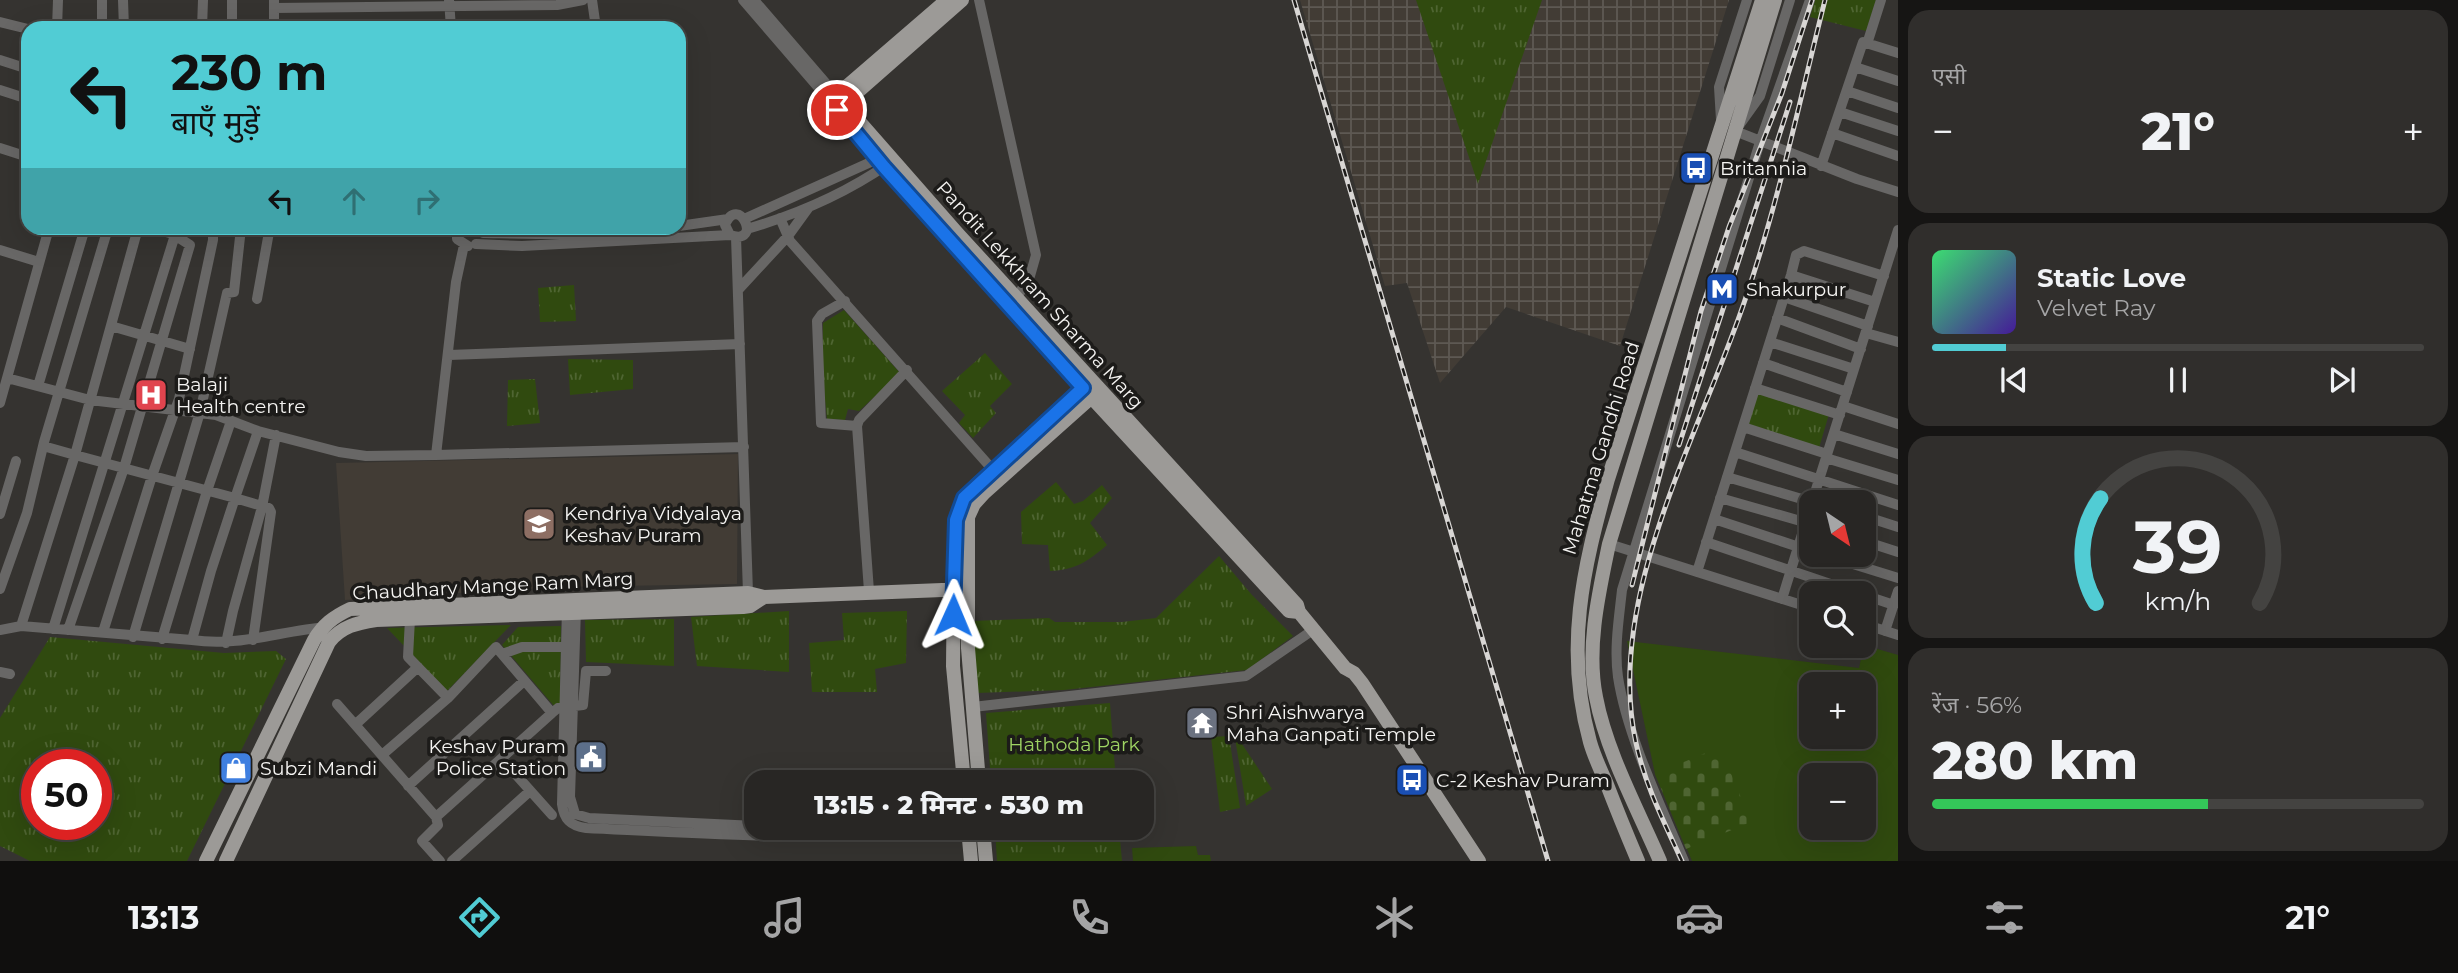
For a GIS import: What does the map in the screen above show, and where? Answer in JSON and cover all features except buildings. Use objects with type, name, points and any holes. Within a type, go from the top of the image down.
[{"type":"main road","points":[[837,102],[947,0]]},
{"type":"main road","points":[[837,102],[961,0]]},
{"type":"main road","points":[[1739,96],[1762,0]]},
{"type":"main road","points":[[1728,131],[1776,0]]},
{"type":"main road","name":"Pandit Lekkhram Sharma Marg","points":[[837,102],[1091,389],[1297,605],[1299,612],[1345,668],[1348,677],[1479,861]]},
{"type":"main road","name":"Mahatma Gandhi Road","points":[[1660,861],[1606,734],[1595,695],[1593,653],[1596,605],[1609,544],[1728,131]]},
{"type":"main road","name":"Mahatma Gandhi Road","points":[[1638,861],[1590,744],[1581,699],[1577,654],[1578,605],[1590,542],[1608,479],[1728,131]]},
{"type":"main road","name":"Pandit Lekkhram Sharma Marg","points":[[886,160],[1017,297],[1091,389]]},
{"type":"main road","points":[[978,770],[961,589],[954,568],[959,508],[965,496],[993,470],[1091,389]]},
{"type":"main road","points":[[963,770],[953,666],[968,517],[984,493],[1091,389]]},
{"type":"main road","points":[[931,590],[954,568]]},
{"type":"main road","name":"Chaudhary Mange Ram Marg","points":[[226,861],[329,642],[334,635],[350,625],[376,620],[748,593],[764,597],[961,589]]},
{"type":"main road","name":"Chaudhary Mange Ram Marg","points":[[322,627],[350,609],[743,607],[750,606],[764,597]]},
{"type":"main road","points":[[206,861],[322,627]]},
{"type":"main road","name":"Pandit Lekkhram Sharma Marg","points":[[1396,741],[1472,861]]},
{"type":"main road","points":[[969,840],[971,861]]},
{"type":"main road","points":[[984,840],[986,861]]},
{"type":"street","points":[[58,0],[58,21]]},
{"type":"street","points":[[102,0],[102,21]]},
{"type":"street","points":[[122,0],[124,21]]},
{"type":"street","points":[[202,0],[202,21]]},
{"type":"street","points":[[232,0],[232,21]]},
{"type":"street","points":[[449,3],[466,0]]},
{"type":"street","points":[[274,4],[557,5],[583,0]]},
{"type":"street","points":[[592,0],[595,21]]},
{"type":"street","points":[[743,0],[837,102]]},
{"type":"street","name":"Pandit Lekkhram Sharma Marg","points":[[754,0],[837,102]]},
{"type":"street","points":[[979,0],[1035,256],[1030,276],[1017,297]]},
{"type":"street","points":[[1728,131],[1719,87],[1729,38],[1747,0]]},
{"type":"street","points":[[1728,131],[1760,96],[1790,0]]},
{"type":"street","points":[[1684,861],[1625,709],[1618,676],[1617,642],[1622,590],[1759,142],[1810,0]]},
{"type":"street","points":[[1867,44],[1881,0]]},
{"type":"street","points":[[449,3],[450,21]]},
{"type":"street","points":[[0,22],[21,27]]},
{"type":"street","points":[[1821,166],[1863,43],[1898,53]]},
{"type":"street","points":[[0,60],[21,67]]},
{"type":"street","points":[[1855,67],[1898,82]]},
{"type":"street","points":[[0,90],[21,97]]},
{"type":"street","points":[[1847,91],[1898,108]]},
{"type":"street","points":[[1840,112],[1898,131]]},
{"type":"street","points":[[1728,131],[1898,192]]},
{"type":"street","points":[[1832,133],[1898,156]]},
{"type":"street","points":[[0,148],[21,155]]},
{"type":"street","points":[[745,224],[780,218],[811,205],[886,160]]},
{"type":"street","points":[[745,224],[886,160]]},
{"type":"street","points":[[738,290],[788,236],[811,205]]},
{"type":"street","points":[[456,235],[464,245],[522,246],[733,236],[743,235],[745,224],[738,215],[686,225]]},
{"type":"street","points":[[780,218],[788,236],[993,470]]},
{"type":"street","points":[[728,219],[726,229],[733,236],[738,290],[748,593]]},
{"type":"street","points":[[0,403],[48,235]]},
{"type":"street","points":[[38,386],[83,235]]},
{"type":"street","points":[[0,589],[27,513],[43,446],[106,235]]},
{"type":"street","points":[[21,626],[75,455],[136,235]]},
{"type":"street","points":[[53,629],[175,235],[190,245],[124,468],[68,630]]},
{"type":"street","points":[[103,632],[175,409],[213,235]]},
{"type":"street","points":[[133,637],[200,412],[227,293],[234,292],[241,235]]},
{"type":"street","points":[[257,299],[268,235]]},
{"type":"street","points":[[476,244],[480,235]]},
{"type":"street","points":[[1816,490],[1897,236]]},
{"type":"street","points":[[436,455],[456,282],[464,245]]},
{"type":"street","points":[[0,250],[39,262]]},
{"type":"street","points":[[1697,572],[1796,255],[1800,251],[1884,276]]},
{"type":"street","points":[[1791,275],[1875,302]]},
{"type":"street","points":[[1784,297],[1897,340]]},
{"type":"street","points":[[845,301],[822,314],[817,321],[821,423],[857,426]]},
{"type":"street","points":[[1777,318],[1861,349]]},
{"type":"street","points":[[111,326],[190,349]]},
{"type":"street","points":[[1770,342],[1854,369]]},
{"type":"street","points":[[449,355],[740,344]]},
{"type":"street","points":[[1763,363],[1847,392]]},
{"type":"street","points":[[869,592],[857,426],[859,420],[907,370]]},
{"type":"street","points":[[7,378],[90,400],[200,412],[258,431],[339,452],[366,456],[744,447]]},
{"type":"street","points":[[1755,388],[1898,424]]},
{"type":"street","points":[[162,639],[206,491],[231,421]]},
{"type":"street","points":[[1743,428],[1898,480]]},
{"type":"street","points":[[192,640],[211,571],[258,431]]},
{"type":"street","points":[[1834,434],[1898,454]]},
{"type":"street","points":[[226,643],[262,507],[276,435]]},
{"type":"street","points":[[43,446],[268,508],[271,512],[253,640]]},
{"type":"street","points":[[1735,452],[1819,480],[1839,490]]},
{"type":"street","points":[[0,513],[16,461]]},
{"type":"street","points":[[1727,477],[1799,499]]},
{"type":"street","points":[[1720,498],[1799,520]]},
{"type":"street","points":[[1876,501],[1898,505]]},
{"type":"street","points":[[1714,519],[1798,547],[1782,599]]},
{"type":"street","points":[[1876,520],[1898,527]]},
{"type":"street","points":[[1706,542],[1819,581]]},
{"type":"street","points":[[1609,544],[1799,604]]},
{"type":"street","points":[[1876,545],[1898,552]]},
{"type":"street","points":[[1863,567],[1898,578]]},
{"type":"street","points":[[1885,631],[1898,591]]},
{"type":"street","points":[[1876,599],[1894,605]]},
{"type":"street","points":[[572,607],[567,647],[570,797],[575,814],[589,818],[744,825]]},
{"type":"street","points":[[572,607],[562,804],[564,816],[577,827],[744,835]]},
{"type":"street","points":[[410,619],[408,657],[447,698]]},
{"type":"street","points":[[0,630],[21,626],[226,643],[350,625]]},
{"type":"street","points":[[1876,628],[1898,635]]},
{"type":"street","points":[[973,707],[1246,676],[1313,629]]},
{"type":"street","points":[[382,755],[447,698],[496,647],[552,713]]},
{"type":"street","points":[[502,654],[522,647],[567,647]]},
{"type":"street","points":[[356,724],[418,667]]},
{"type":"street","points":[[436,817],[558,708],[583,705],[586,671],[606,671]]},
{"type":"street","points":[[408,786],[524,681]]},
{"type":"street","points":[[337,704],[436,817],[438,825],[422,841],[440,861]]},
{"type":"street","points":[[502,759],[552,815]]},
{"type":"street","points":[[452,861],[530,791]]},
{"type":"shaded area","points":[[1300,0],[1729,0],[1620,346],[1506,307],[1440,383],[1407,283],[1385,286]]},
{"type":"shaded area","name":"Kendriya Vidyalaya Keshav Puram","points":[[738,454],[737,584],[556,587],[345,600],[336,463]]},
{"type":"green space","points":[[1416,0],[1542,0],[1478,184]]},
{"type":"green space","points":[[1815,0],[1876,0],[1866,31],[1810,17]]},
{"type":"green space","points":[[574,285],[576,321],[540,322],[538,288]]},
{"type":"green space","points":[[844,310],[900,373],[859,411],[848,409],[845,420],[827,419],[822,370],[823,323]]},
{"type":"green space","points":[[985,353],[1012,384],[990,406],[996,413],[973,438],[959,423],[965,415],[942,391]]},
{"type":"green space","points":[[568,359],[633,360],[633,389],[570,395]]},
{"type":"green space","points":[[535,379],[540,423],[507,426],[508,380]]},
{"type":"green space","points":[[1758,392],[1829,414],[1819,448],[1748,425]]},
{"type":"green space","points":[[1056,482],[1074,504],[1083,501],[1102,485],[1112,498],[1090,523],[1107,545],[1081,564],[1050,571],[1048,545],[1022,544],[1021,512]]},
{"type":"green space","points":[[1219,556],[1252,595],[1293,636],[1247,670],[1064,690],[976,693],[971,621],[1049,618],[1055,622],[1122,622],[1156,618]]},
{"type":"green space","points":[[789,611],[789,672],[697,666],[691,617]]},
{"type":"green space","points":[[907,611],[906,663],[875,669],[877,692],[812,692],[809,643],[844,640],[842,613]]},
{"type":"green space","points":[[674,619],[674,666],[586,662],[585,620]]},
{"type":"green space","points":[[511,625],[447,691],[387,628]]},
{"type":"green space","points":[[561,626],[560,713],[502,645],[518,627]]},
{"type":"green space","points":[[50,637],[224,653],[276,651],[286,659],[187,861],[30,861],[0,846],[0,718]]},
{"type":"green space","points":[[1627,641],[1859,668],[1861,658],[1876,658],[1876,649],[1898,655],[1898,861],[1692,861],[1655,774]]},
{"type":"green space","name":"Hathoda Park","points":[[1110,703],[1115,770],[990,770],[986,713]]},
{"type":"green space","points":[[1234,732],[1272,789],[1246,806],[1246,805]]},
{"type":"green space","points":[[1229,736],[1240,808],[1220,812],[1211,737]]},
{"type":"green space","points":[[1720,747],[1751,822],[1686,849],[1655,774]]},
{"type":"green space","points":[[996,840],[1120,840],[1122,861],[997,861]]},
{"type":"green space","points":[[1196,846],[1198,855],[1210,855],[1211,861],[1133,861],[1132,848]]},
{"type":"railway","points":[[1294,0],[1548,861]]},
{"type":"railway","points":[[1632,585],[1701,311],[1729,227],[1782,93],[1812,0]]},
{"type":"railway","points":[[1682,861],[1650,789],[1636,743],[1630,687],[1633,631],[1645,574],[1662,516],[1727,349],[1758,260],[1779,187],[1825,0]]},
{"type":"railway","points":[[1679,445],[1790,102]]},
{"type":"place","name":"Britannia","points":[[1696,168]]},
{"type":"place","name":"Shakurpur","points":[[1722,289]]},
{"type":"place","name":"Balaji Health centre","points":[[151,395]]},
{"type":"place","name":"Kendriya Vidyalaya Keshav Puram","points":[[539,524]]},
{"type":"place","name":"Shri Aishwarya Maha Ganpati Temple","points":[[1202,723]]},
{"type":"place","name":"Keshav Puram Police Station","points":[[591,757]]},
{"type":"place","name":"Subzi Mandi","points":[[236,768]]},
{"type":"place","name":"C-2 Keshav Puram","points":[[1412,780]]},
{"type":"route","points":[[837,110],[884,167],[1083,388],[964,498],[956,520],[953,615]]}]
